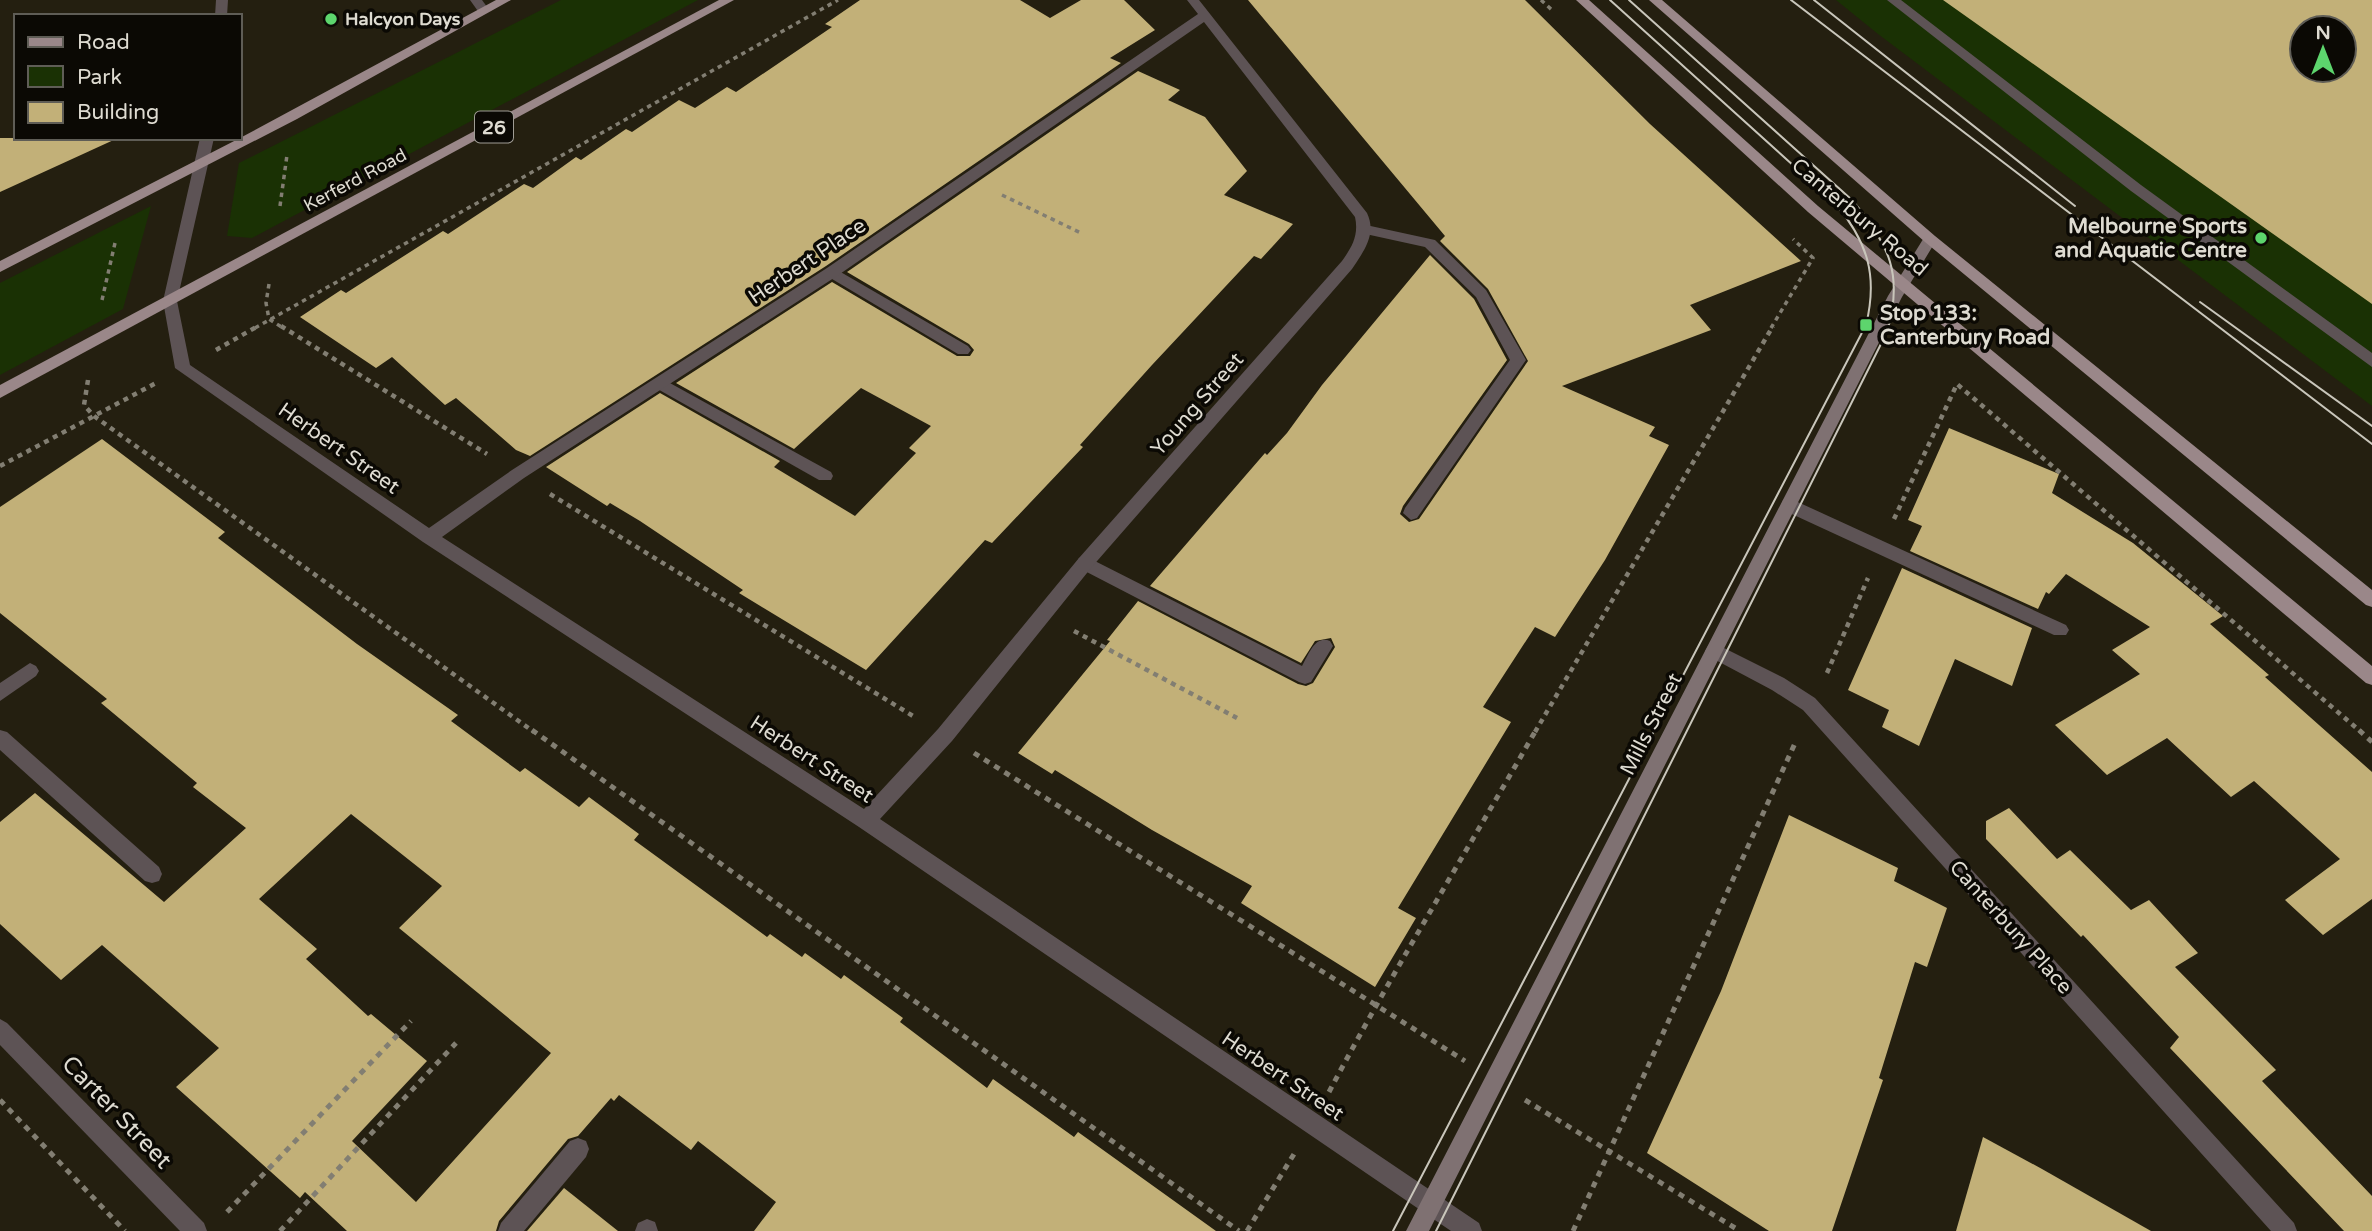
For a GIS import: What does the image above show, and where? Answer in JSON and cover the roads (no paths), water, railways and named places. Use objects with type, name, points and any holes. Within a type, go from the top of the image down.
[{"type":"main road","points":[[242,140],[480,5],[505,0]]},
{"type":"main road","name":"Kerferd Road","points":[[0,392],[728,0]]},
{"type":"main road","name":"Canterbury Road","points":[[1582,0],[1786,185],[2372,677]]},
{"type":"main road","name":"Canterbury Road","points":[[1655,0],[1930,239],[2372,600]]},
{"type":"main road","points":[[0,267],[241,140]]},
{"type":"street","points":[[1193,0],[1362,216],[1366,230],[1430,243],[1481,293],[1518,360],[1411,513]]},
{"type":"street","points":[[1893,0],[2136,188],[2372,361]]},
{"type":"street","name":"Herbert Place","points":[[429,537],[659,383],[832,272],[1205,15]]},
{"type":"street","points":[[170,301],[206,140]]},
{"type":"street","name":"Young Street","points":[[866,821],[945,735],[1085,563],[1347,265],[1364,240],[1366,230]]},
{"type":"street","name":"Mills Street","points":[[1417,1231],[1902,282],[1930,239]]},
{"type":"street","points":[[832,272],[963,350]]},
{"type":"street","name":"Herbert Street","points":[[170,301],[183,368],[429,537],[866,821],[1471,1231]]},
{"type":"street","points":[[659,383],[825,476]]},
{"type":"street","points":[[1789,505],[2060,630]]},
{"type":"street","points":[[1085,563],[1306,676],[1324,646]]},
{"type":"street","name":"Canterbury Place","points":[[1714,652],[1778,684],[1809,704],[2286,1231]]},
{"type":"street","points":[[0,693],[30,671]]},
{"type":"street","points":[[0,738],[152,874]]},
{"type":"street","name":"Carter Street","points":[[0,1030],[196,1231]]},
{"type":"street","points":[[509,1231],[578,1149]]},
{"type":"tram line","points":[[1393,1231],[1866,325],[1871,291],[1868,261],[1856,232],[1836,204],[1610,0]]},
{"type":"tram line","points":[[1436,1231],[1887,332],[1892,312],[1894,294],[1890,261],[1875,231],[1852,200],[1629,0]]},
{"type":"tram line","points":[[1791,0],[2372,444]]},
{"type":"tram line","points":[[1814,0],[2075,206]]},
{"type":"tram line","points":[[2200,302],[2372,426]]},
{"type":"place","name":"Halcyon Days","points":[[331,19]]},
{"type":"place","name":"Melbourne Sports and Aquatic Centre","points":[[2261,238]]},
{"type":"place","name":"Stop 133: Canterbury Road","points":[[1866,325]]}]
